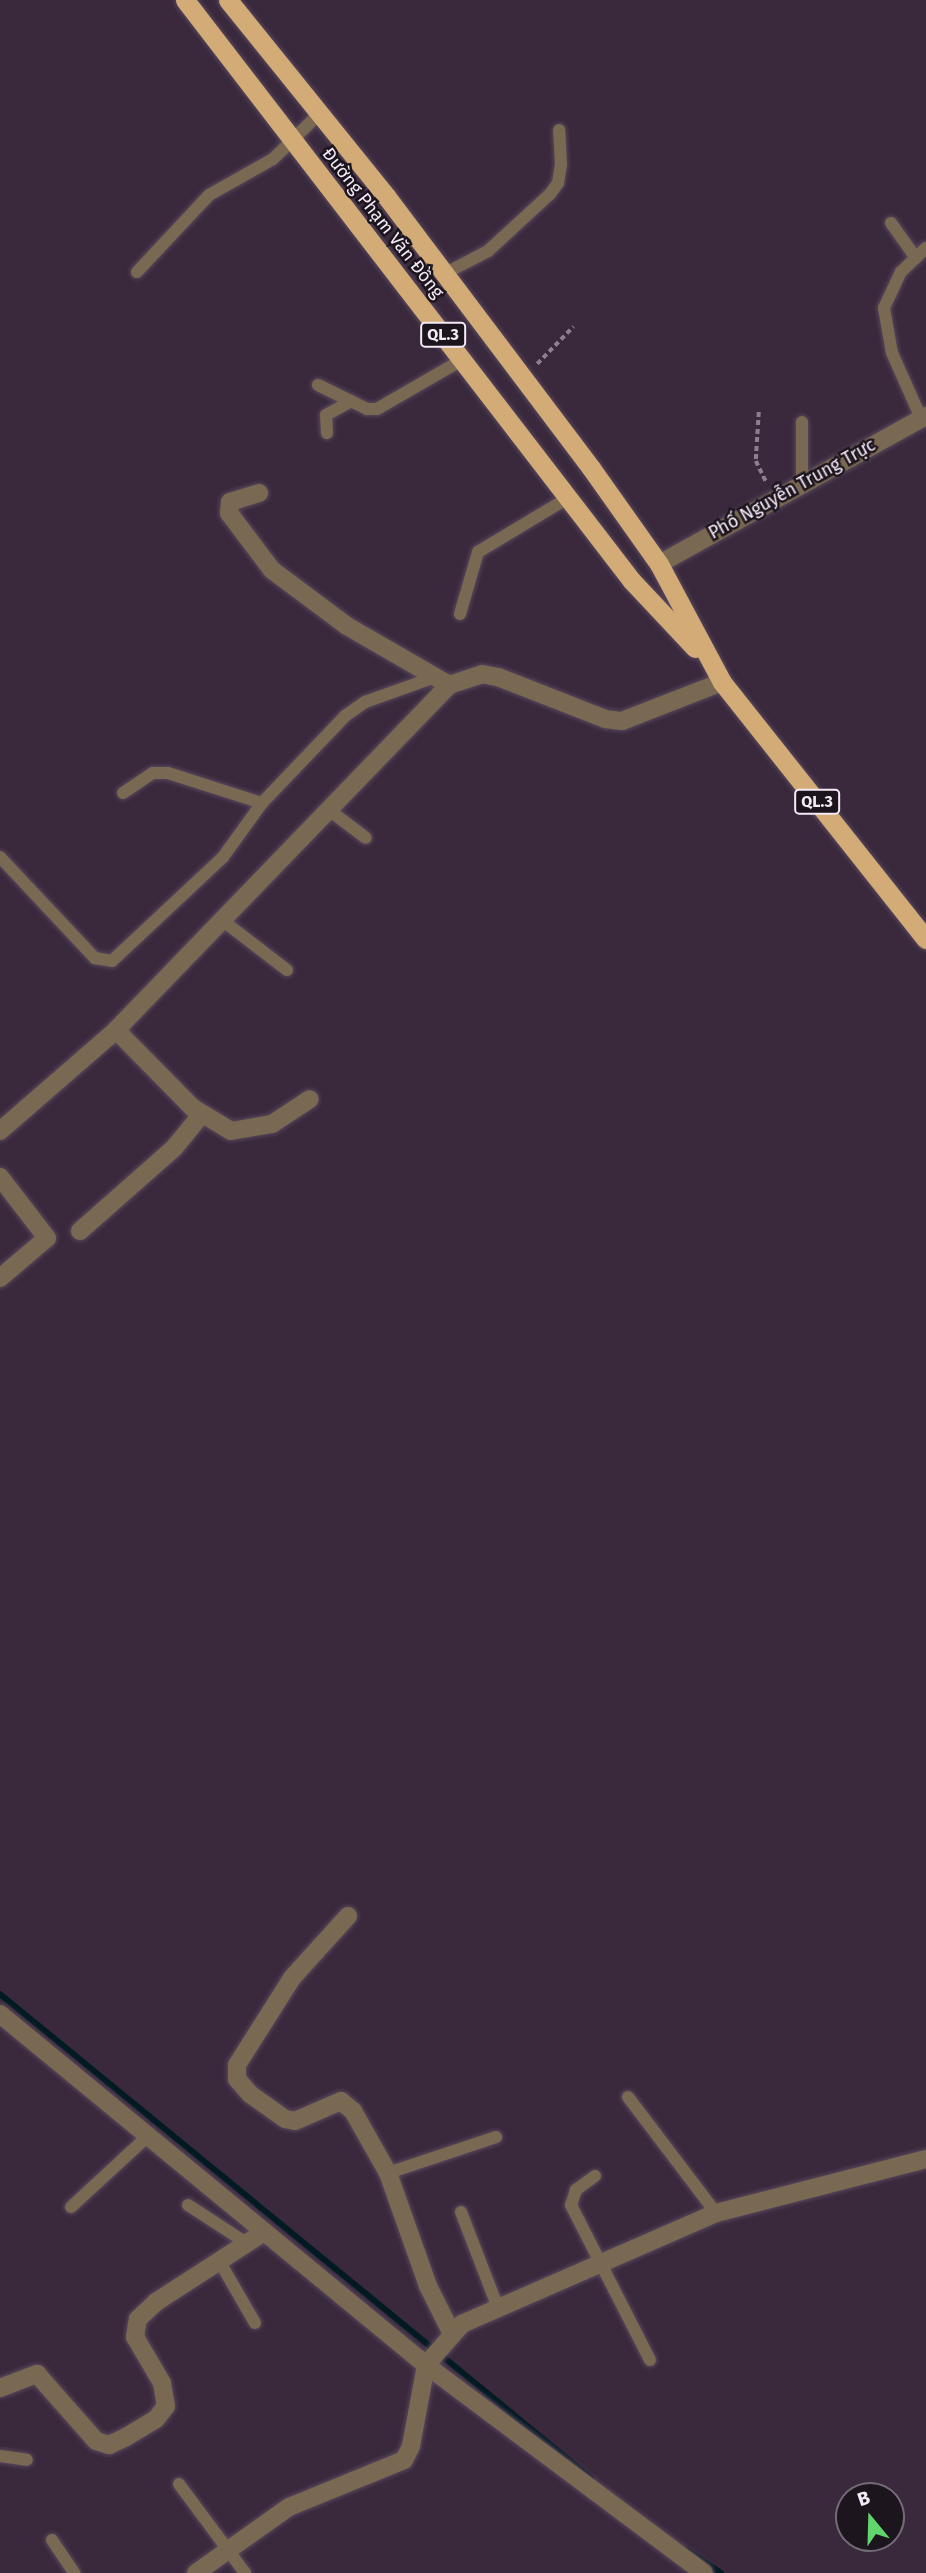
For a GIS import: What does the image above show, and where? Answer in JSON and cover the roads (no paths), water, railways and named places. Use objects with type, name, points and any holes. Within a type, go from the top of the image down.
[{"type":"highway","name":"Đường Phạm Văn Đồng","points":[[185,0],[647,598],[710,664]]},
{"type":"highway","name":"Đường Phạm Văn Đồng","points":[[234,3],[523,377],[659,564],[710,664],[722,682],[926,939]]},
{"type":"street","name":"Phố Nguyễn Trung Trực","points":[[659,564],[774,497],[924,417]]},
{"type":"street","points":[[259,493],[230,502],[229,513],[272,570],[347,626],[442,681]]},
{"type":"street","points":[[0,1131],[116,1030],[329,810],[442,681],[482,674],[499,677],[605,719],[622,721],[722,682]]},
{"type":"street","points":[[116,1030],[202,1114],[231,1131],[252,1131],[290,1116],[310,1099]]},
{"type":"street","points":[[80,1231],[174,1149],[202,1114]]},
{"type":"street","points":[[0,1177],[47,1238],[0,1278]]},
{"type":"street","points":[[348,1916],[292,1978],[237,2065],[237,2079],[285,2119],[295,2121],[341,2101],[353,2111],[388,2173],[447,2337]]},
{"type":"street","points":[[0,2014],[7,2027],[148,2136],[264,2232],[428,2362],[704,2573]]},
{"type":"street","points":[[196,2573],[289,2507],[404,2460],[411,2446],[428,2362],[447,2337],[498,2308],[716,2213],[926,2159]]},
{"type":"street","points":[[0,2388],[37,2374],[96,2441],[109,2445],[126,2437],[156,2419],[166,2406],[162,2383],[135,2337],[138,2319],[156,2302],[221,2264],[264,2232]]},
{"type":"lane","points":[[137,272],[209,195],[272,159],[320,113]]},
{"type":"lane","points":[[444,274],[488,251],[550,194],[558,183],[561,165],[559,130]]},
{"type":"lane","points":[[891,223],[916,258]]},
{"type":"lane","points":[[924,417],[892,353],[884,308],[901,272],[926,248]]},
{"type":"lane","points":[[318,385],[368,409],[391,405],[462,360]]},
{"type":"lane","points":[[327,433],[326,415],[351,401]]},
{"type":"lane","points":[[802,422],[802,483]]},
{"type":"lane","points":[[460,614],[478,552],[568,498]]},
{"type":"lane","points":[[0,857],[95,958],[112,961],[223,857],[262,803],[365,702],[442,681]]},
{"type":"lane","points":[[122,793],[153,773],[168,773],[262,803]]},
{"type":"lane","points":[[329,810],[366,838]]},
{"type":"lane","points":[[222,920],[287,970]]},
{"type":"lane","points":[[628,2098],[716,2213]]},
{"type":"lane","points":[[71,2207],[148,2136]]},
{"type":"lane","points":[[388,2173],[496,2137]]},
{"type":"lane","points":[[595,2176],[576,2190],[572,2205],[650,2360]]},
{"type":"lane","points":[[188,2205],[248,2244]]},
{"type":"lane","points":[[461,2212],[498,2308]]},
{"type":"lane","points":[[221,2264],[256,2323]]},
{"type":"lane","points":[[0,2456],[27,2460]]},
{"type":"lane","points":[[179,2484],[245,2573]]},
{"type":"lane","points":[[52,2540],[74,2573]]},
{"type":"waterway","points":[[0,1994],[591,2478]]},
{"type":"waterway","points":[[687,2550],[721,2573]]}]
